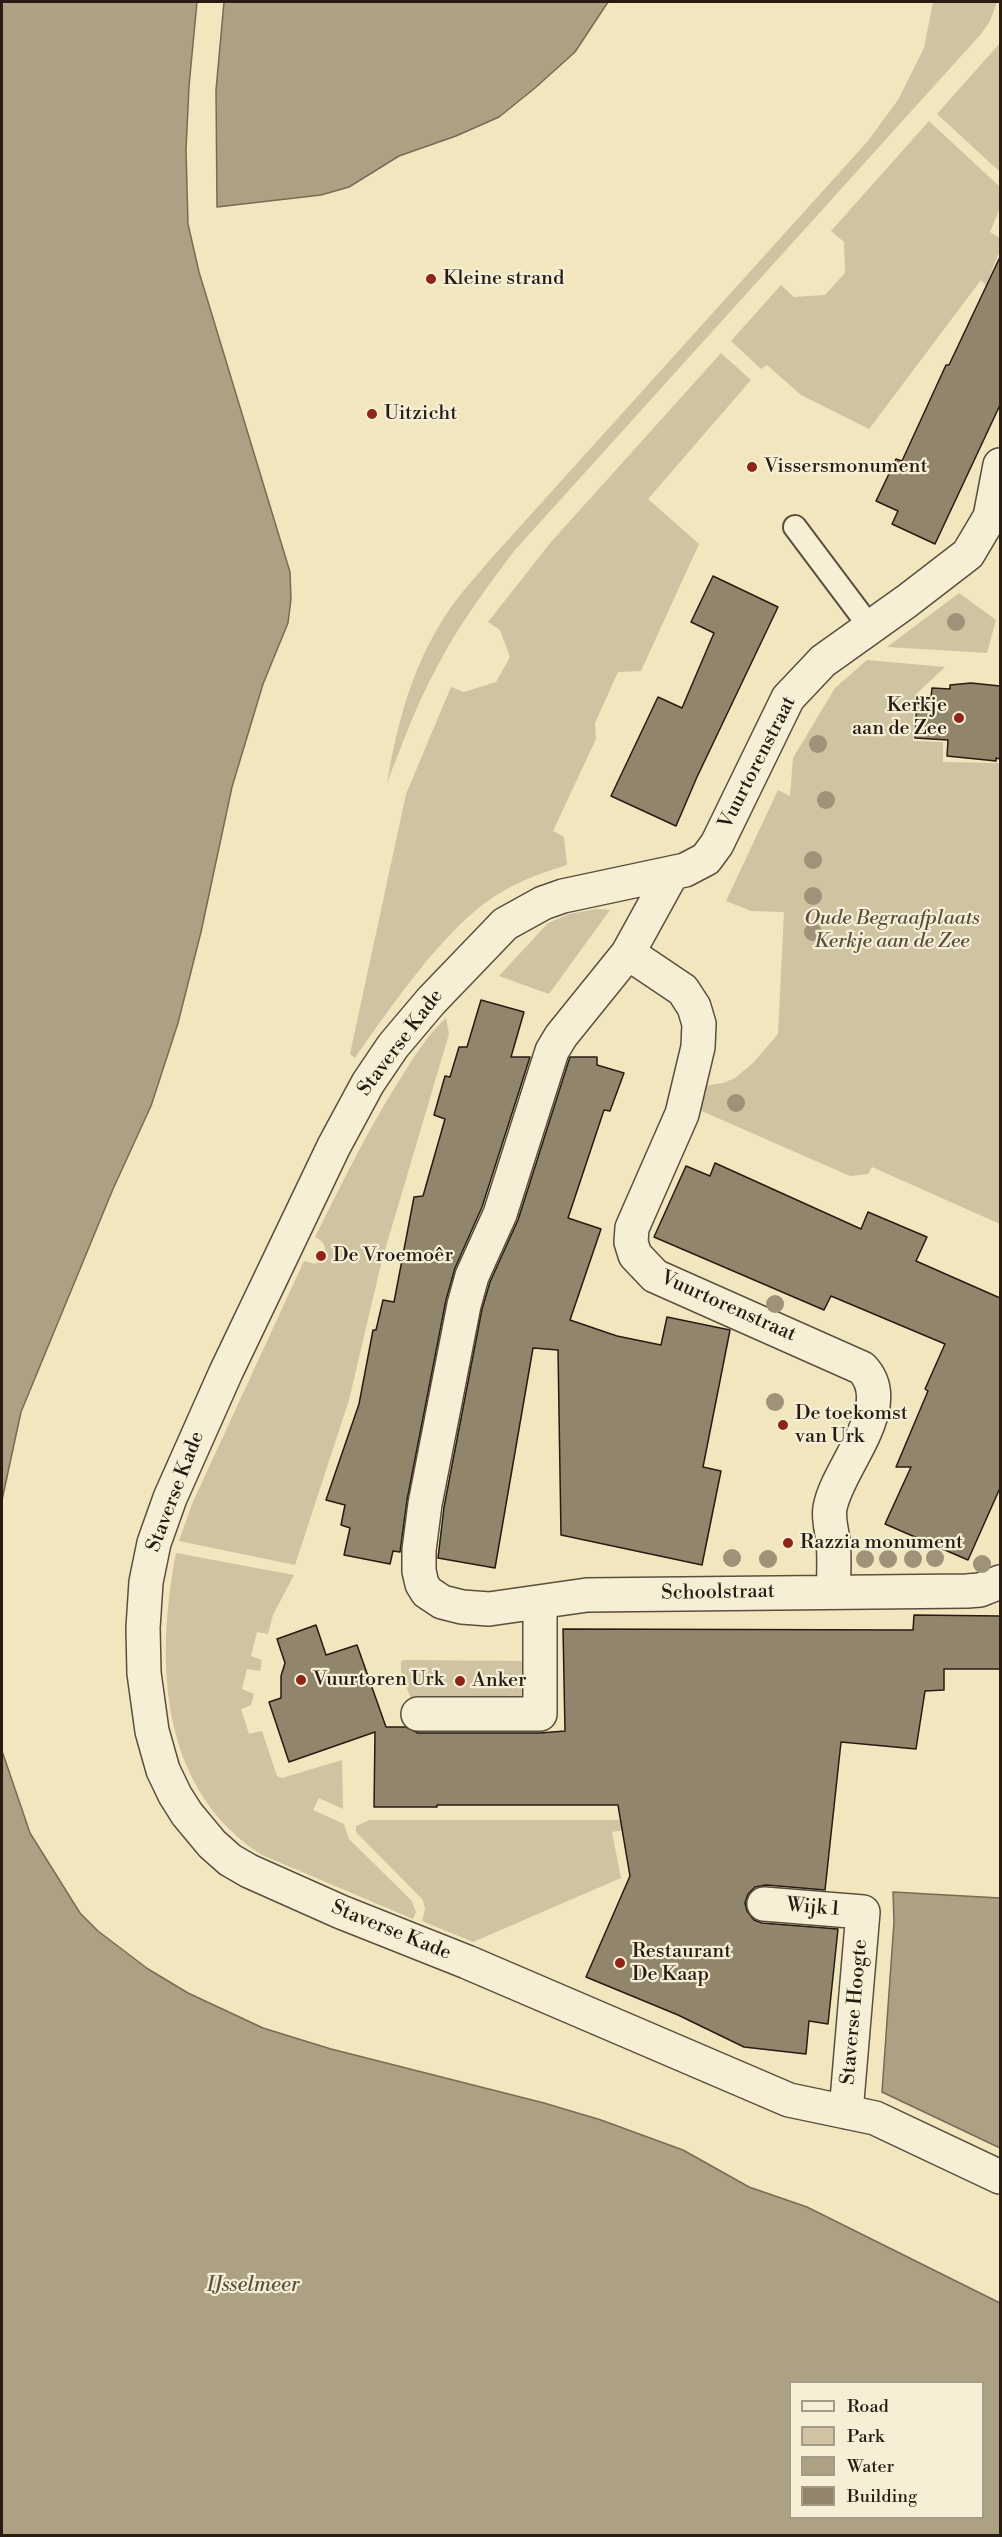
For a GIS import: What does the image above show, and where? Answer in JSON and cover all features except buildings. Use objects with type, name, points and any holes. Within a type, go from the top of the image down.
[{"type":"street","name":"Vuurtorenstraat","points":[[672,873],[697,866],[712,852],[782,708],[794,691],[823,661],[968,554],[995,520],[1000,465]]},
{"type":"street","points":[[628,952],[672,873]]},
{"type":"street","name":"Staverse Kade","points":[[672,873],[563,896],[536,907],[505,924],[407,1028],[368,1083],[334,1146],[288,1241],[170,1498],[154,1543],[146,1582],[143,1650],[146,1699],[155,1748],[174,1795],[212,1844],[230,1860],[340,1912],[467,1962],[789,2100],[875,2118],[1000,2177]]},
{"type":"street","name":"Vuurtorenstraat","points":[[628,952],[683,990],[697,1015],[699,1036],[682,1114],[634,1221],[631,1242],[635,1255],[655,1276],[862,1368],[870,1376],[874,1386],[875,1396],[868,1420],[830,1507],[834,1592]]},
{"type":"street","name":"Schoolstraat","points":[[628,952],[561,1036],[552,1051],[500,1214],[472,1276],[425,1504],[419,1550],[422,1584],[436,1599],[462,1607],[489,1609],[587,1595],[967,1591],[980,1590],[1000,1582]]},
{"type":"street","points":[[418,1714],[540,1714],[540,1602]]},
{"type":"street","name":"Wijk 1","points":[[764,1904],[863,1912]]},
{"type":"street","name":"Staverse Hoogte","points":[[846,2112],[863,1912]]},
{"type":"lane","points":[[795,527],[870,627]]},
{"type":"green space","points":[[933,2],[997,2],[990,21],[981,34],[515,550],[473,608],[445,653],[416,711],[387,783],[407,696],[423,655],[450,609],[488,562],[867,142],[898,100],[924,48]]},
{"type":"green space","points":[[1000,43],[1000,172],[937,114]]},
{"type":"green space","points":[[929,121],[1000,187],[1000,208],[990,232],[1000,238],[1000,250],[986,285],[981,280],[869,429],[801,395],[767,365],[761,369],[731,341],[781,285],[794,297],[825,295],[845,273],[844,242],[831,231]]},
{"type":"green space","points":[[721,353],[751,380],[648,499],[699,544],[641,671],[618,672],[595,723],[596,739],[553,831],[564,837],[567,865],[508,888],[480,907],[460,925],[421,968],[355,1058],[350,1054],[406,794],[451,687],[464,692],[496,682],[510,657],[500,630],[488,622],[551,542]]},
{"type":"green space","points":[[959,593],[996,620],[987,653],[887,647]]},
{"type":"green space","name":"Oude Begraafplaats Kerkje aan de Zee","points":[[867,660],[945,667],[915,695],[913,741],[943,742],[943,762],[1000,763],[1000,1224],[872,1167],[868,1174],[850,1176],[697,1109],[703,1086],[723,1083],[735,1078],[753,1063],[778,1034],[784,912],[751,911],[726,901],[778,790],[790,796],[793,758],[835,688]]},
{"type":"green space","points":[[596,909],[610,910],[549,994],[499,976],[548,923],[569,914]]},
{"type":"green space","points":[[446,1018],[449,1034],[382,1260],[349,1400],[295,1565],[179,1541],[192,1504],[304,1261],[315,1264],[323,1259],[325,1246],[315,1237],[346,1174],[409,1066],[428,1037]]},
{"type":"green space","points":[[176,1553],[294,1575],[273,1615],[268,1634],[257,1632],[251,1656],[262,1660],[260,1671],[247,1669],[242,1689],[254,1694],[251,1705],[241,1709],[249,1734],[262,1731],[277,1776],[282,1778],[342,1760],[343,1809],[319,1798],[313,1810],[344,1824],[349,1839],[412,1901],[416,1912],[413,1919],[262,1855],[228,1828],[202,1795],[184,1759],[172,1720],[167,1679],[166,1637],[169,1595]]},
{"type":"green space","points":[[404,1660],[528,1661],[528,1696],[522,1700],[411,1699],[401,1672],[401,1662]]},
{"type":"green space","points":[[370,1820],[623,1820],[624,1830],[612,1832],[621,1878],[473,1942],[422,1921],[425,1909],[423,1900],[356,1832],[356,1826]]},
{"type":"water","points":[[2,2],[197,2],[186,150],[188,224],[199,272],[290,572],[291,599],[288,623],[263,684],[232,787],[201,932],[178,1023],[151,1106],[113,1189],[21,1412],[2,1500]]},
{"type":"water","points":[[224,2],[608,2],[575,52],[499,117],[456,136],[399,156],[349,187],[321,195],[217,207],[216,90]]},
{"type":"water","name":"IJsselmeer","points":[[2,1751],[30,1833],[80,1913],[98,1931],[148,1969],[188,1993],[263,2028],[331,2049],[544,2103],[601,2120],[683,2150],[749,2187],[807,2207],[1000,2303],[1000,2535],[2,2535]]},
{"type":"water","points":[[893,1892],[1000,1898],[1000,2148],[882,2092],[894,1922]]},
{"type":"place","name":"Kleine strand","points":[[431,279]]},
{"type":"place","name":"Uitzicht","points":[[372,414]]},
{"type":"place","name":"Vissersmonument","points":[[752,467]]},
{"type":"place","name":"Kerkje aan de Zee","points":[[959,718]]},
{"type":"place","name":"De Vroemoêr","points":[[321,1256]]},
{"type":"place","name":"De toekomst van Urk","points":[[783,1425]]},
{"type":"place","name":"Razzia monument","points":[[788,1543]]},
{"type":"place","name":"Vuurtoren Urk","points":[[301,1680]]},
{"type":"place","name":"Anker","points":[[460,1681]]},
{"type":"place","name":"Restaurant De Kaap","points":[[620,1963]]}]
